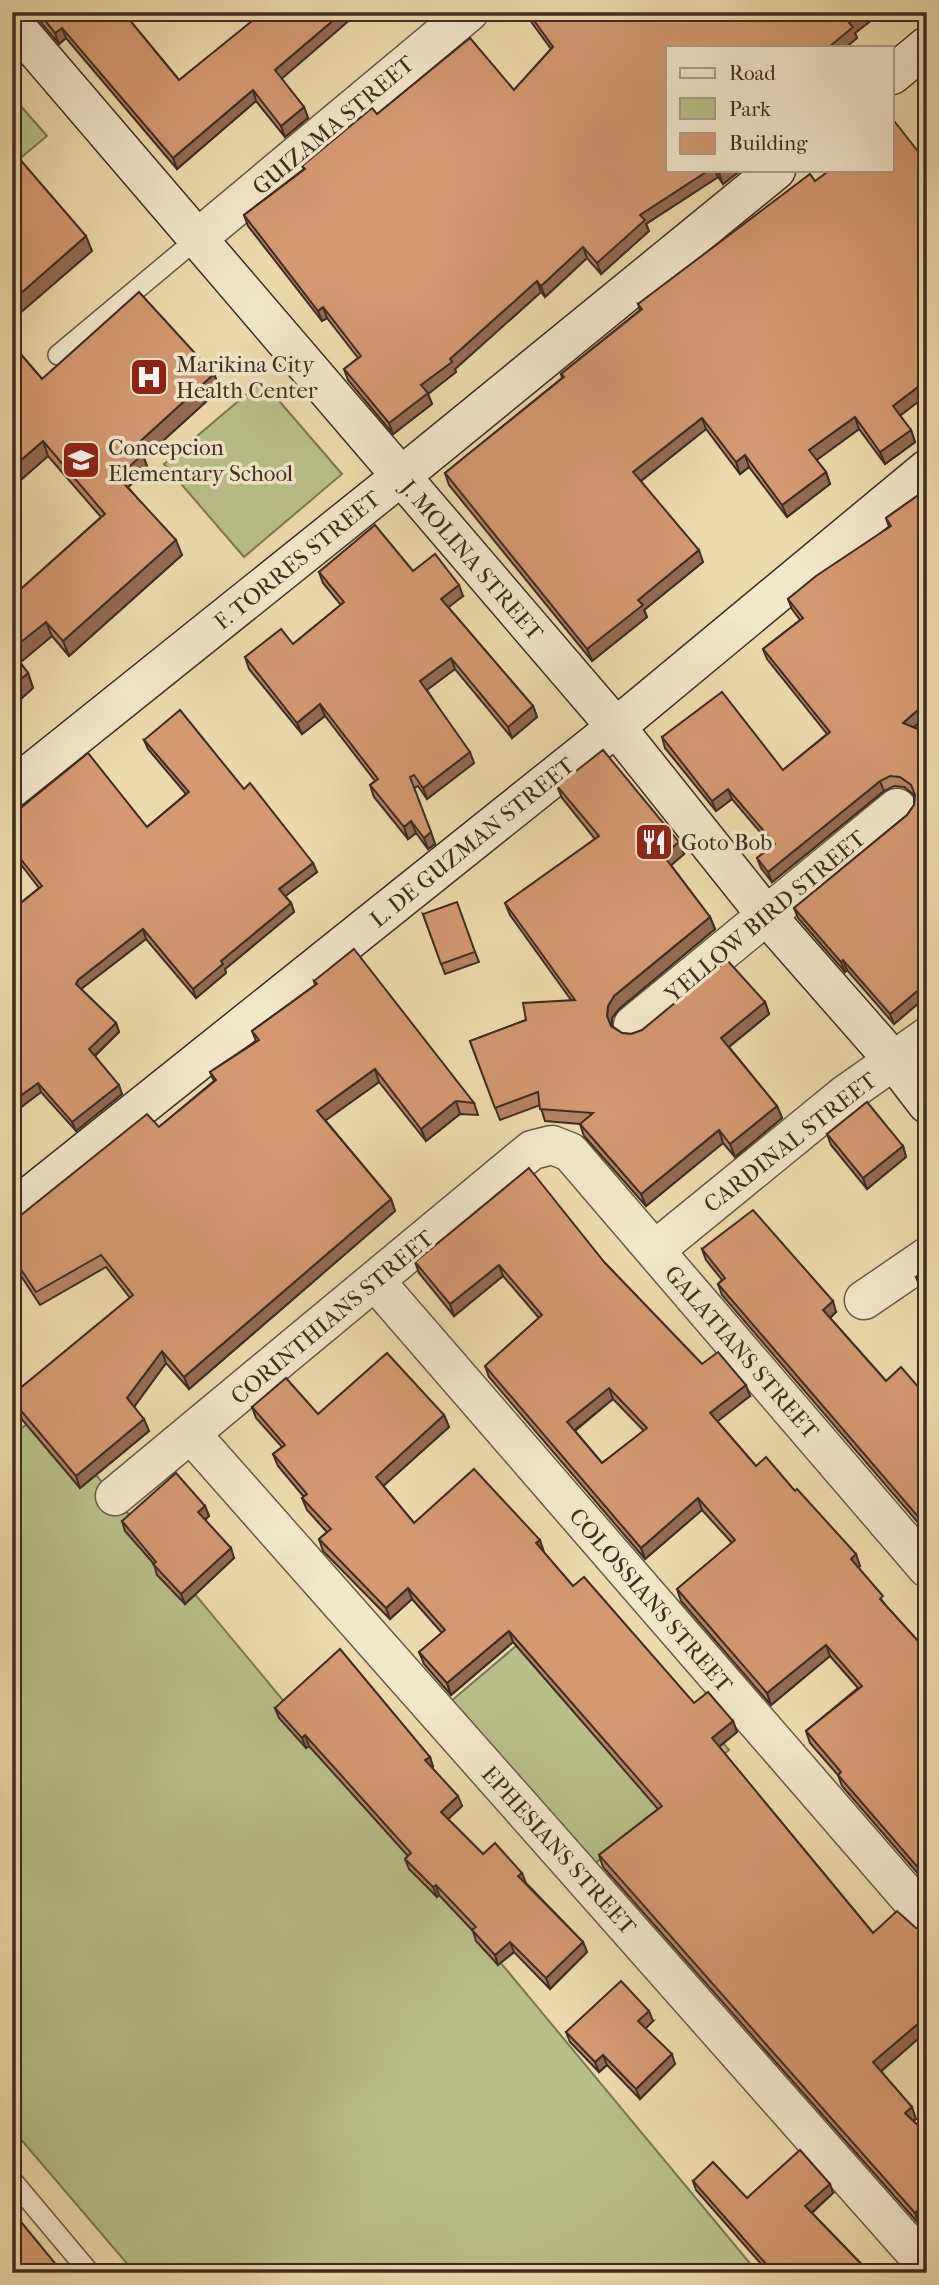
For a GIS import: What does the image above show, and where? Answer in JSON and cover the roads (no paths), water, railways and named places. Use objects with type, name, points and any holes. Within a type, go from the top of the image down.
[{"type":"street","name":"GUIZAMA STREET","points":[[198,238],[469,12]]},
{"type":"street","name":"J. MOLINA STREET","points":[[12,22],[616,727],[766,915],[894,1061],[927,1104]]},
{"type":"street","points":[[894,73],[927,46]]},
{"type":"street","name":"F. TORRES STREET","points":[[12,788],[400,477],[774,172]]},
{"type":"street","name":"L. DE GUZMAN STREET","points":[[12,1210],[616,727],[927,469]]},
{"type":"street","name":"YELLOW BIRD STREET","points":[[634,1025],[897,808]]},
{"type":"street","name":"CARDINAL STREET","points":[[655,1250],[846,1094],[927,1037]]},
{"type":"street","name":"GALATIANS STREET","points":[[552,1145],[570,1152],[927,1568]]},
{"type":"street","name":"CORINTHIANS STREET","points":[[115,1496],[533,1150],[552,1145]]},
{"type":"street","points":[[864,1300],[927,1256]]},
{"type":"street","name":"COLOSSIANS STREET","points":[[375,1281],[927,1918]]},
{"type":"street","name":"EPHESIANS STREET","points":[[191,1434],[927,2266]]},
{"type":"lane","points":[[58,355],[198,238]]},
{"type":"lane","points":[[12,2180],[90,2273]]},
{"type":"place","name":"Marikina City Health Center","points":[[149,377]]},
{"type":"place","name":"Concepcion Elementary School","points":[[81,460]]},
{"type":"place","name":"Goto Bob","points":[[654,842]]}]
